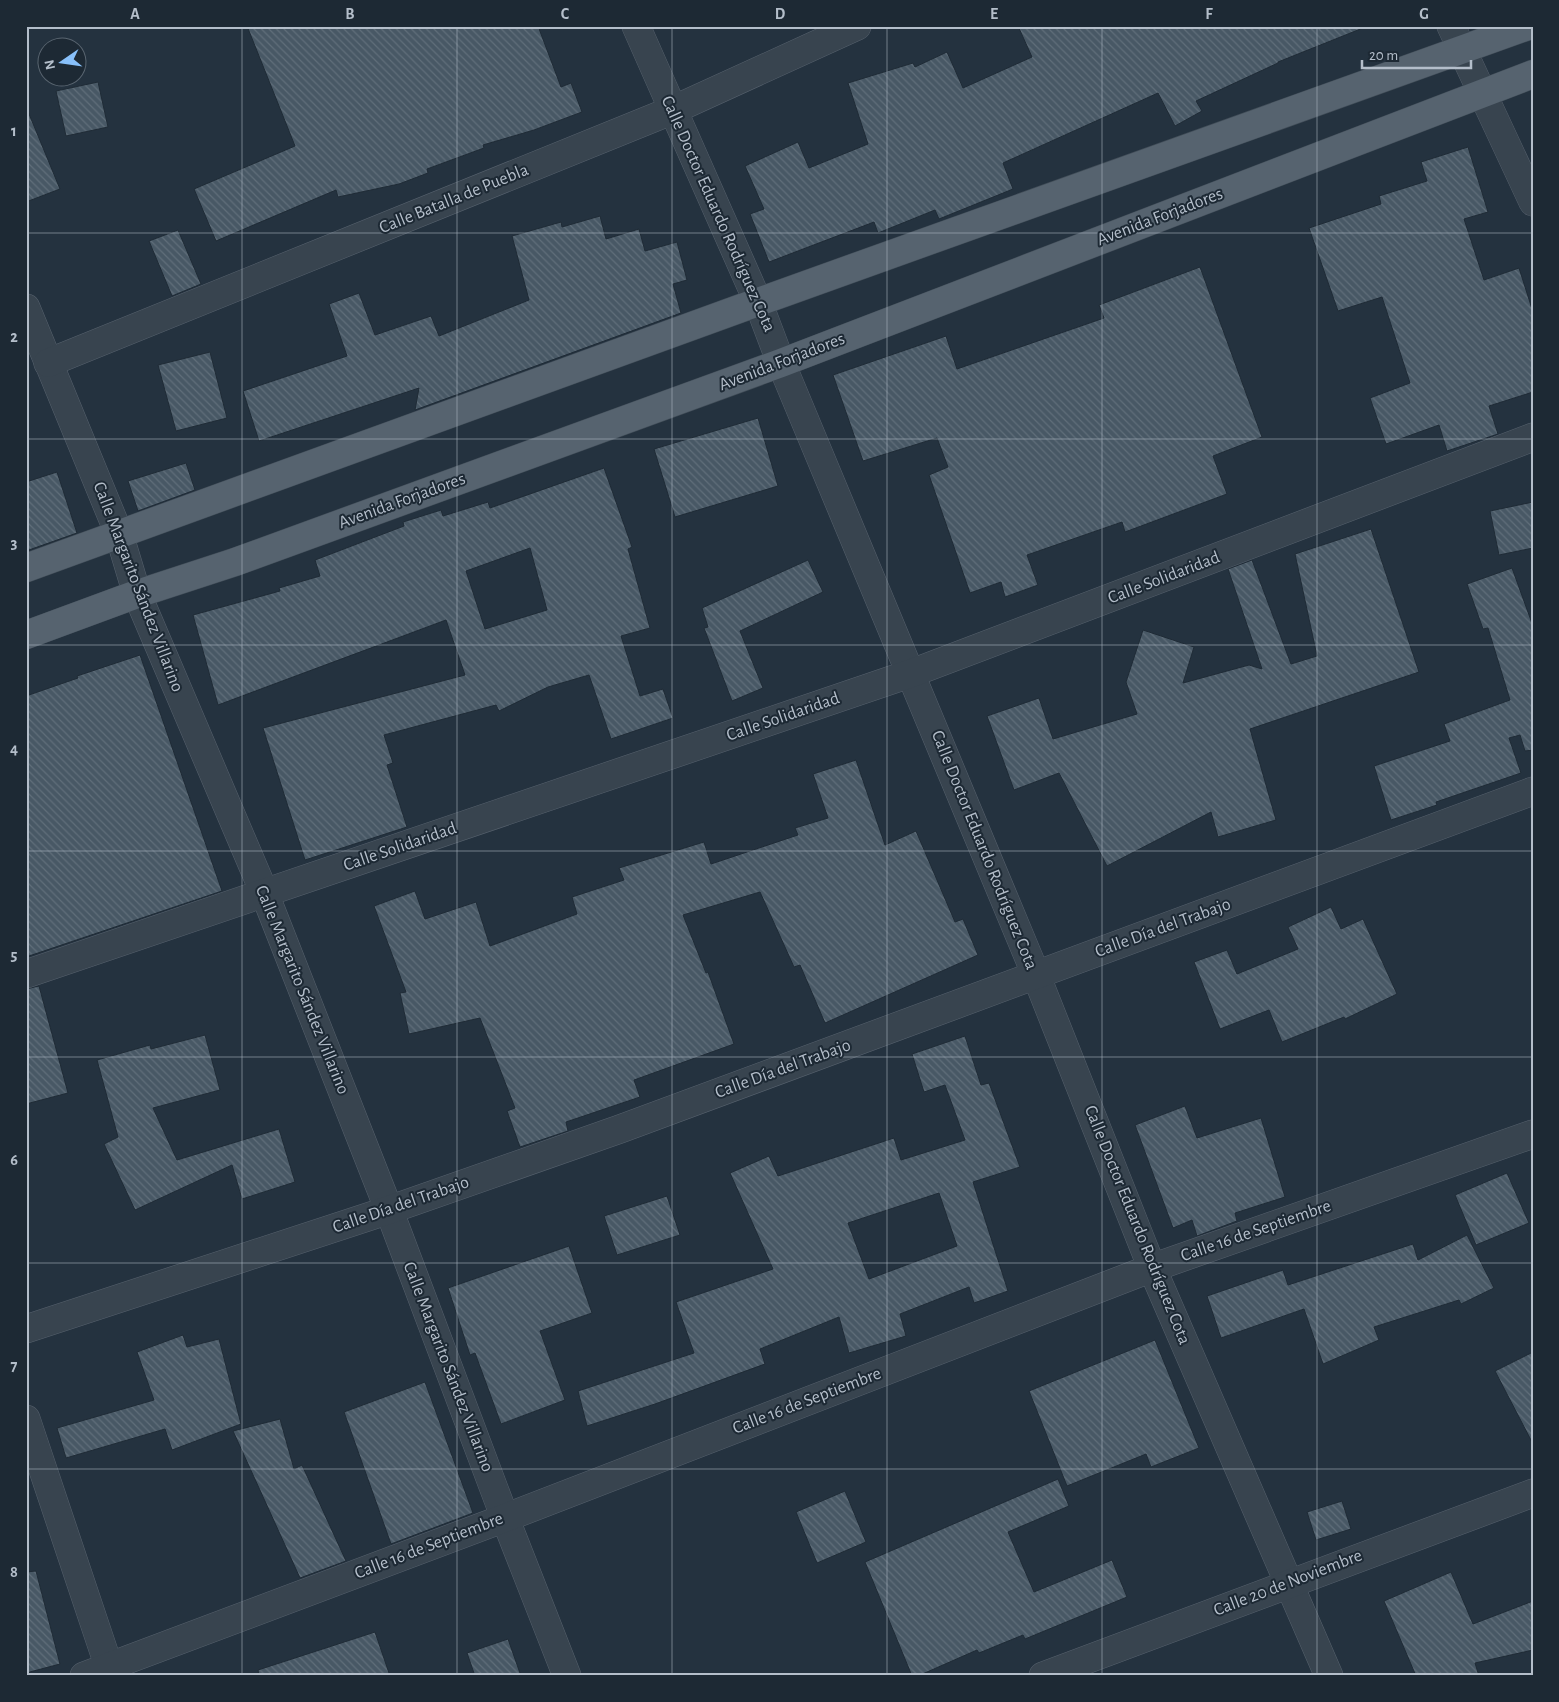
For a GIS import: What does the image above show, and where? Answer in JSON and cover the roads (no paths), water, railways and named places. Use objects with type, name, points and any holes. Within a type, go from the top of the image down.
[{"type":"main road","points":[[26,568],[758,302],[1528,26]]},
{"type":"main road","name":"Avenida Forjadores","points":[[26,634],[137,594],[235,562],[782,363],[1533,74]]},
{"type":"street","name":"Calle Doctor Eduardo Rodríguez Cota","points":[[636,26],[758,302],[1036,975],[1152,1268],[1329,1676]]},
{"type":"street","name":"Calle Batalla de Puebla","points":[[48,363],[673,110],[857,26]]},
{"type":"street","points":[[1451,26],[1533,202]]},
{"type":"street","name":"Calle Margarito Sández Villarino","points":[[26,308],[119,534],[137,594],[264,892],[389,1210],[505,1518],[567,1676]]},
{"type":"street","name":"Calle Solidaridad","points":[[26,974],[912,674],[1533,437]]},
{"type":"street","name":"Calle Día del Trabajo","points":[[26,1328],[389,1210],[620,1129],[1533,791]]},
{"type":"street","name":"Calle 16 de Septiembre","points":[[102,1673],[1152,1268],[1533,1134]]},
{"type":"street","points":[[26,1419],[102,1673]]},
{"type":"street","name":"Calle 20 de Noviembre","points":[[1043,1676],[1289,1582],[1533,1492]]}]
